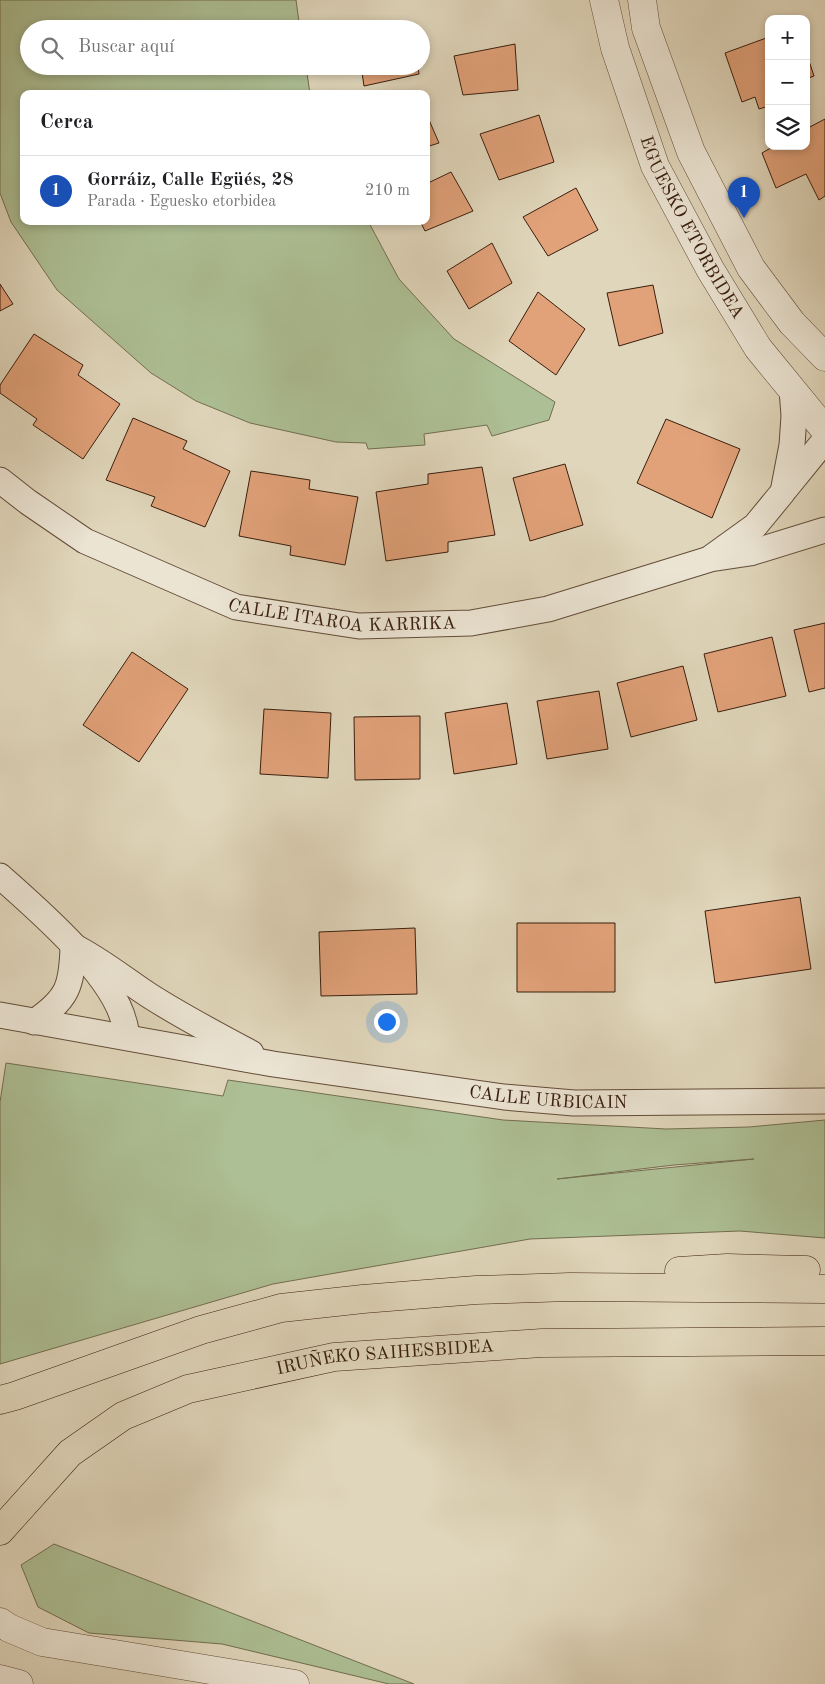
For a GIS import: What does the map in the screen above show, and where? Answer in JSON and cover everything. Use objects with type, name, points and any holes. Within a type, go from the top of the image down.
[{"type":"highway","points":[[570,1288],[682,1271],[727,1268],[825,1270]]},
{"type":"highway","points":[[0,1400],[201,1330],[281,1308],[476,1290],[570,1288],[825,1289]]},
{"type":"highway","name":"IRUÑEKO SAIHESBIDEA","points":[[0,1531],[70,1453],[123,1416],[188,1389],[344,1356],[542,1343],[825,1342]]},
{"type":"street","name":"EGUESKO ETORBIDEA","points":[[604,0],[615,48],[655,166],[710,269],[758,348],[825,430]]},
{"type":"street","name":"EGUESKO ETORBIDEA","points":[[642,0],[646,28],[691,152],[751,268],[792,323],[825,357]]},
{"type":"street","name":"CALLE ITAROA KARRIKA","points":[[783,492],[792,445],[794,416],[792,389]]},
{"type":"street","name":"CALLE ITAROA KARRIKA","points":[[710,559],[755,526],[825,440]]},
{"type":"street","name":"CALLE ITAROA KARRIKA","points":[[0,480],[28,502],[85,541],[236,607],[360,626],[471,623],[548,609],[710,559],[750,554],[825,530]]},
{"type":"street","points":[[0,876],[51,922],[96,971],[114,1000],[124,1021],[126,1037]]},
{"type":"street","points":[[34,1022],[49,1012],[61,1000],[68,987],[72,969],[72,946]]},
{"type":"street","points":[[72,946],[94,956],[149,995],[196,1024],[273,1064]]},
{"type":"street","name":"CALLE URBICAIN","points":[[0,1015],[273,1064],[504,1097],[574,1103],[825,1101]]},
{"type":"street","points":[[0,1622],[9,1628],[42,1642],[295,1684]]},
{"type":"street","points":[[0,1679],[19,1684]]},
{"type":"green space","points":[[0,0],[296,0],[299,20],[20,20],[20,75],[307,75],[309,90],[20,90],[20,225],[370,225],[399,279],[454,339],[555,402],[549,420],[492,436],[487,425],[424,434],[425,445],[368,449],[366,443],[336,442],[250,423],[196,401],[151,373],[57,290],[11,222],[0,193]]},
{"type":"green space","points":[[6,1063],[223,1096],[228,1080],[503,1120],[666,1129],[749,1127],[825,1120],[825,1238],[740,1231],[530,1239],[273,1284],[0,1364],[0,1102]],"holes":[[[754,1159],[557,1179],[674,1165]]]},
{"type":"green space","points":[[54,1544],[414,1684],[389,1684],[222,1644],[89,1633],[38,1607],[21,1565]]},
{"type":"building","points":[[765,38],[765,107],[759,109],[755,97],[742,102],[725,53]]},
{"type":"building","points":[[515,44],[518,90],[463,95],[454,56]]},
{"type":"building","points":[[810,64],[814,76],[810,78]]},
{"type":"building","points":[[362,75],[414,75],[364,86]]},
{"type":"building","points":[[539,115],[554,162],[499,180],[480,134]]},
{"type":"building","points":[[825,119],[825,196],[819,200],[806,174],[776,188],[762,153],[767,150],[810,150],[810,127]]},
{"type":"building","points":[[430,122],[439,143],[430,146]]},
{"type":"building","points":[[451,172],[473,211],[425,231],[422,225],[430,225],[430,182]]},
{"type":"building","points":[[576,188],[598,230],[548,256],[523,217]]},
{"type":"building","points":[[492,243],[512,283],[469,309],[447,271]]},
{"type":"building","points":[[0,284],[13,304],[0,311]]},
{"type":"building","points":[[653,285],[663,333],[619,346],[607,293]]},
{"type":"building","points":[[538,292],[585,329],[556,375],[509,341]]},
{"type":"building","points":[[34,334],[83,365],[78,375],[120,404],[83,459],[33,425],[37,419],[0,393],[0,385]]},
{"type":"building","points":[[133,418],[187,441],[183,449],[230,471],[205,527],[151,506],[155,497],[106,480]]},
{"type":"building","points":[[666,419],[740,449],[712,518],[637,483]]},
{"type":"building","points":[[565,464],[583,525],[530,541],[513,478]]},
{"type":"building","points":[[482,467],[495,535],[448,542],[448,552],[386,561],[376,492],[428,484],[428,474]]},
{"type":"building","points":[[251,471],[310,480],[309,489],[358,497],[345,565],[290,555],[291,546],[239,536]]},
{"type":"building","points":[[825,623],[825,688],[809,692],[794,630]]},
{"type":"building","points":[[772,637],[786,696],[718,712],[704,654]]},
{"type":"building","points":[[132,652],[188,689],[139,762],[83,725]]},
{"type":"building","points":[[683,666],[697,720],[631,737],[617,683]]},
{"type":"building","points":[[599,691],[608,749],[547,759],[537,701]]},
{"type":"building","points":[[507,703],[517,764],[454,774],[445,713]]},
{"type":"building","points":[[264,709],[331,713],[328,778],[260,774]]},
{"type":"building","points":[[420,716],[420,779],[355,780],[354,717]]},
{"type":"building","points":[[800,897],[811,969],[715,983],[705,911]]},
{"type":"building","points":[[517,923],[615,923],[615,992],[517,992]]},
{"type":"building","points":[[415,928],[417,994],[321,996],[319,932]]},
{"type":"place","name":"Gorráiz, Calle Egüés, 28","points":[[744,218]]}]
